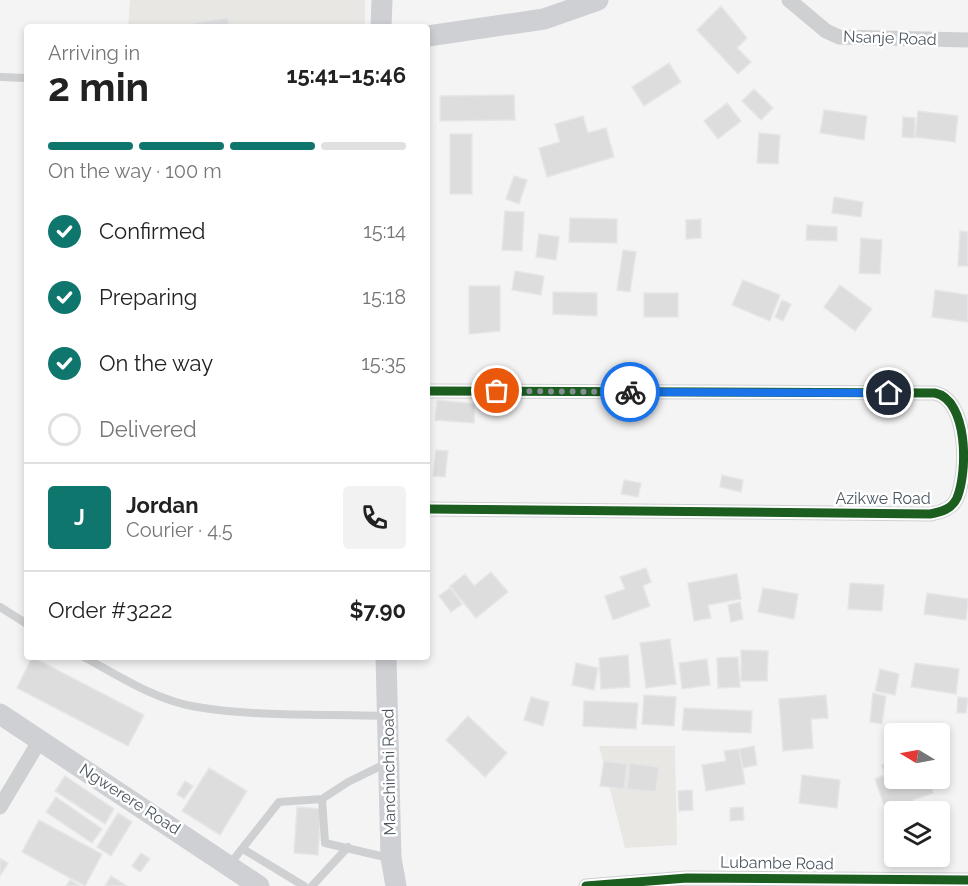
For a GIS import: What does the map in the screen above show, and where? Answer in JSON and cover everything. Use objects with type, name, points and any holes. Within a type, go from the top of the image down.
[{"type":"street","points":[[381,24],[382,0]]},
{"type":"street","points":[[430,36],[544,19],[598,0]]},
{"type":"street","name":"Nsanje Road","points":[[789,0],[826,31],[839,37],[968,40]]},
{"type":"street","name":"Azikwe Road","points":[[430,391],[935,393],[947,396],[958,408],[962,420],[965,459],[957,500],[940,513],[930,514],[430,509]]},
{"type":"street","name":"Manchinchi Road","points":[[386,660],[391,858],[396,886]]},
{"type":"street","name":"Ngwerere Road","points":[[0,714],[236,857],[260,886]]},
{"type":"street","points":[[0,807],[40,740]]},
{"type":"street","name":"Lubambe Road","points":[[586,886],[687,882],[968,880]]},
{"type":"lane","points":[[0,77],[24,78]]},
{"type":"lane","points":[[0,607],[24,622]]},
{"type":"lane","points":[[90,660],[147,690],[196,707],[276,713],[387,716]]},
{"type":"lane","points":[[304,886],[236,857],[279,802],[322,799],[348,782],[387,763]]},
{"type":"lane","points":[[322,799],[325,843],[391,858]]},
{"type":"lane","points":[[312,886],[348,847]]},
{"type":"shaded area","points":[[130,0],[365,0],[365,24],[128,24]]},
{"type":"shaded area","points":[[599,746],[675,746],[677,845],[625,848]]},
{"type":"building","points":[[721,6],[747,38],[737,48],[751,62],[738,74],[697,30]]},
{"type":"building","points":[[228,17],[229,24],[190,24]]},
{"type":"building","points":[[669,63],[681,82],[644,106],[632,87]]},
{"type":"building","points":[[754,89],[773,108],[761,120],[742,101]]},
{"type":"building","points":[[514,95],[515,120],[440,121],[440,96]]},
{"type":"building","points":[[727,103],[741,121],[718,139],[704,121]]},
{"type":"building","points":[[824,110],[867,116],[864,140],[820,133]]},
{"type":"building","points":[[918,111],[958,116],[955,142],[915,137]]},
{"type":"building","points":[[583,116],[588,133],[606,128],[614,157],[547,177],[539,148],[560,142],[555,124]]},
{"type":"building","points":[[903,117],[915,118],[914,138],[902,137]]},
{"type":"building","points":[[759,133],[780,135],[778,164],[757,163]]},
{"type":"building","points":[[450,134],[472,134],[472,194],[450,194]]},
{"type":"building","points":[[514,176],[527,180],[519,204],[506,199]]},
{"type":"building","points":[[834,197],[863,202],[861,217],[832,213]]},
{"type":"building","points":[[505,211],[524,212],[522,251],[502,250]]},
{"type":"building","points":[[570,218],[617,219],[617,243],[569,242]]},
{"type":"building","points":[[701,219],[701,238],[686,239],[686,220]]},
{"type":"building","points":[[807,225],[837,227],[837,241],[806,240]]},
{"type":"building","points":[[960,231],[968,232],[968,266],[958,266]]},
{"type":"building","points":[[539,234],[559,237],[556,260],[536,257]]},
{"type":"building","points":[[861,238],[882,240],[880,274],[859,273]]},
{"type":"building","points":[[623,250],[636,252],[630,292],[617,290]]},
{"type":"building","points":[[515,271],[544,276],[541,295],[512,290]]},
{"type":"building","points":[[743,280],[780,295],[770,321],[732,305]]},
{"type":"building","points":[[840,285],[872,309],[855,331],[824,307]]},
{"type":"building","points":[[469,286],[500,286],[500,331],[469,334]]},
{"type":"building","points":[[935,290],[968,295],[968,322],[932,317]]},
{"type":"building","points":[[553,292],[597,293],[597,316],[553,314]]},
{"type":"building","points":[[644,293],[678,293],[678,317],[644,317]]},
{"type":"building","points":[[782,300],[791,304],[783,321],[775,317]]},
{"type":"building","points":[[437,400],[475,404],[474,423],[435,420]]},
{"type":"building","points":[[436,450],[448,451],[445,477],[433,476]]},
{"type":"building","points":[[722,475],[743,480],[741,492],[720,487]]},
{"type":"building","points":[[624,480],[641,483],[638,497],[621,494]]},
{"type":"building","points":[[646,568],[651,582],[643,586],[650,606],[613,620],[605,596],[625,589],[620,577]]},
{"type":"building","points":[[491,572],[508,592],[476,618],[450,586],[465,574],[474,586]]},
{"type":"building","points":[[737,574],[741,599],[708,605],[711,618],[694,621],[688,583]]},
{"type":"building","points":[[850,583],[884,585],[882,611],[848,609]]},
{"type":"building","points":[[450,588],[462,604],[451,612],[439,596]]},
{"type":"building","points":[[763,588],[798,594],[794,619],[758,612]]},
{"type":"building","points":[[927,593],[968,599],[966,620],[924,614]]},
{"type":"building","points":[[740,602],[743,619],[731,622],[728,605]]},
{"type":"building","points":[[670,639],[676,684],[646,688],[640,643]]},
{"type":"building","points":[[741,650],[768,651],[767,681],[741,681]]},
{"type":"building","points":[[628,655],[630,687],[601,689],[599,658]]},
{"type":"building","points":[[738,657],[740,687],[718,688],[717,658]]},
{"type":"building","points":[[707,659],[710,685],[682,689],[679,663]]},
{"type":"building","points":[[31,660],[38,660],[144,715],[128,746],[17,688]]},
{"type":"building","points":[[576,663],[598,668],[594,690],[572,685]]},
{"type":"building","points":[[915,663],[959,669],[956,694],[911,687]]},
{"type":"building","points":[[880,669],[899,674],[895,695],[875,691]]},
{"type":"building","points":[[873,693],[886,696],[882,724],[870,722]]},
{"type":"building","points":[[644,695],[676,697],[674,726],[642,724]]},
{"type":"building","points":[[826,695],[828,718],[811,719],[813,748],[783,751],[779,699]]},
{"type":"building","points":[[531,697],[549,702],[543,726],[524,720]]},
{"type":"building","points":[[958,697],[968,698],[966,713],[957,713]]},
{"type":"building","points":[[584,701],[638,703],[636,729],[583,726]]},
{"type":"building","points":[[684,708],[752,711],[751,733],[682,730]]},
{"type":"building","points":[[468,716],[507,753],[485,777],[446,740]]},
{"type":"building","points":[[754,746],[757,765],[743,768],[739,749]]},
{"type":"building","points":[[739,749],[745,784],[706,791],[702,765],[726,761],[724,751]]},
{"type":"building","points":[[604,761],[627,764],[624,789],[600,786]]},
{"type":"building","points":[[630,763],[659,767],[656,792],[627,789]]},
{"type":"building","points":[[209,768],[247,791],[220,835],[182,811]]},
{"type":"building","points":[[802,775],[840,780],[837,808],[799,803]]},
{"type":"building","points":[[884,775],[884,789],[932,789],[933,793],[913,801],[884,801],[884,805],[875,779]]},
{"type":"building","points":[[65,776],[114,809],[105,824],[55,791]]},
{"type":"building","points":[[185,781],[193,786],[184,799],[177,794]]},
{"type":"building","points":[[692,790],[693,810],[679,811],[678,791]]},
{"type":"building","points":[[56,797],[102,829],[92,843],[46,812]]},
{"type":"building","points":[[297,807],[321,809],[318,855],[294,853]]},
{"type":"building","points":[[743,807],[744,820],[730,821],[730,808]]},
{"type":"building","points":[[118,813],[132,822],[111,856],[97,847]]},
{"type":"building","points":[[39,820],[102,854],[85,886],[22,852]]},
{"type":"building","points":[[141,853],[150,859],[140,872],[132,866]]},
{"type":"building","points":[[1,859],[8,863],[0,876],[0,861]]},
{"type":"building","points":[[111,876],[127,886],[105,886]]},
{"type":"building","points":[[70,880],[80,886],[66,886]]},
{"type":"cycle path","points":[[430,391],[935,393],[946,398],[954,409],[963,438],[964,455],[961,486],[955,502],[942,511],[930,514],[430,509]]},
{"type":"cycle path","points":[[586,886],[687,878],[968,880]]},
{"type":"way so far","points":[[497,391],[630,392]]},
{"type":"route","points":[[630,392],[889,393]]}]
